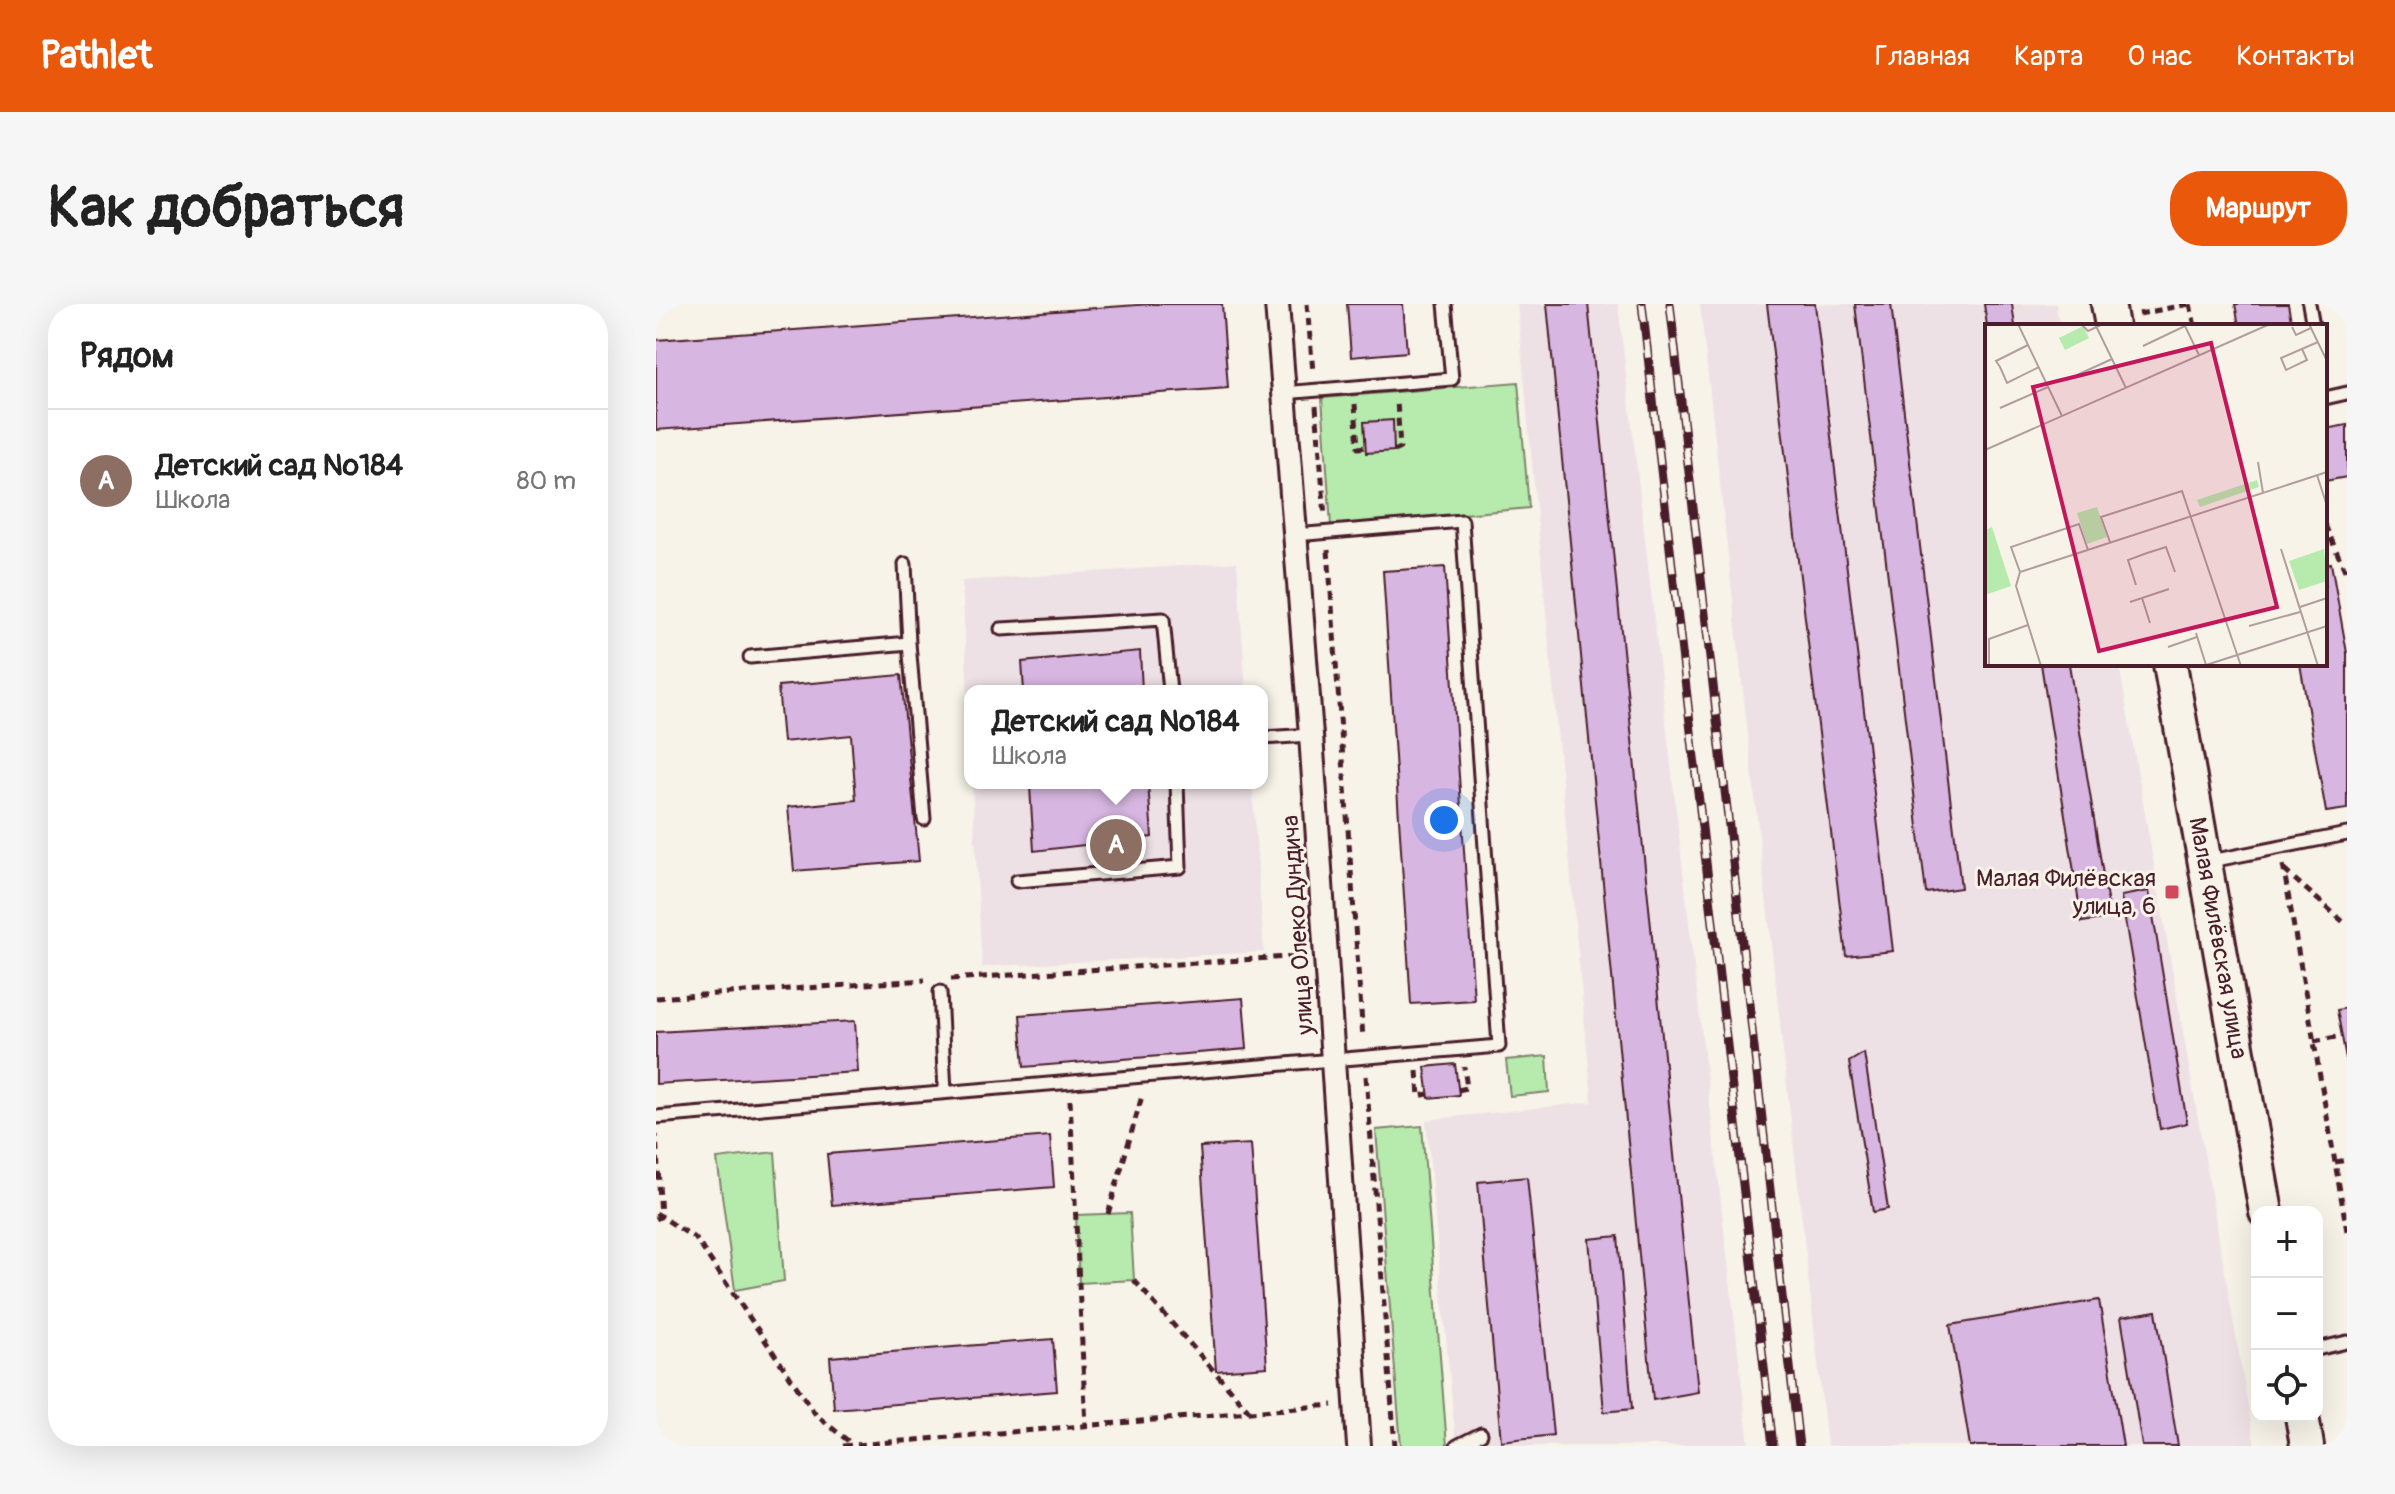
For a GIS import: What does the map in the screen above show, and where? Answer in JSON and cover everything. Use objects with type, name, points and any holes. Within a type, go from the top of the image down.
[{"type":"street","name":"улица Олеко Дундича","points":[[1277,304],[1311,735],[1359,1446]]},
{"type":"street","name":"Малая Филёвская улица","points":[[2170,666],[2265,1206]]},
{"type":"street","points":[[2303,1422],[2307,1446]]},
{"type":"lane","points":[[1283,393],[1452,379],[1445,304]]},
{"type":"lane","points":[[2309,304],[2313,324]]},
{"type":"lane","points":[[2327,396],[2347,393]]},
{"type":"lane","points":[[656,1117],[1499,1046],[1462,521],[1295,535]]},
{"type":"lane","points":[[905,564],[924,819]]},
{"type":"lane","points":[[1001,629],[1163,619],[1169,685]]},
{"type":"lane","points":[[750,657],[909,643]]},
{"type":"lane","points":[[1268,738],[1311,735]]},
{"type":"lane","points":[[1017,881],[1180,867],[1177,789]]},
{"type":"lane","points":[[2205,863],[2347,834]]},
{"type":"lane","points":[[940,992],[945,1092]]},
{"type":"lane","points":[[2323,1348],[2347,1342]]},
{"type":"lane","points":[[1457,1446],[1481,1434]]},
{"type":"path","points":[[1307,304],[1395,1446]]},
{"type":"path","points":[[2118,315],[2190,304],[2195,324]]},
{"type":"path","points":[[1394,451],[1400,448],[1395,384]]},
{"type":"path","points":[[1354,387],[1358,448],[1365,447]]},
{"type":"path","points":[[2327,530],[2347,575]]},
{"type":"path","points":[[2280,848],[2347,1231]]},
{"type":"path","points":[[2283,870],[2347,925]]},
{"type":"path","points":[[656,998],[1302,956]]},
{"type":"path","points":[[2314,1041],[2342,1036]]},
{"type":"path","points":[[1458,1090],[1467,1088],[1462,1050]]},
{"type":"path","points":[[1415,1054],[1419,1096],[1428,1094]]},
{"type":"path","points":[[1108,1214],[1147,1077]]},
{"type":"path","points":[[1069,1083],[1086,1426]]},
{"type":"path","points":[[656,1130],[658,1216],[696,1239],[816,1415],[855,1446]]},
{"type":"path","points":[[2335,1162],[2347,1160]]},
{"type":"path","points":[[1134,1280],[1250,1412]]},
{"type":"path","points":[[843,1446],[1336,1405]]},
{"type":"shaded area","points":[[1517,304],[1618,304],[1749,1446],[1456,1446],[1426,1120],[1592,1102]]},
{"type":"shaded area","points":[[1700,304],[2056,304],[2060,324],[1985,324],[1985,666],[2119,666],[2255,1446],[1827,1446]]},
{"type":"shaded area","points":[[1237,562],[1246,685],[967,685],[962,581]]},
{"type":"shaded area","points":[[972,789],[1252,789],[1264,952],[982,967]]},
{"type":"green space","points":[[1518,382],[1529,508],[1331,526],[1322,398]]},
{"type":"green space","points":[[1547,1056],[1549,1092],[1510,1096],[1506,1060]]},
{"type":"green space","points":[[1422,1126],[1447,1446],[1401,1446],[1376,1130]]},
{"type":"green space","points":[[775,1152],[784,1281],[735,1290],[717,1159]]},
{"type":"green space","points":[[1130,1213],[1134,1280],[1079,1283],[1076,1215]]},
{"type":"building","points":[[1151,304],[1222,304],[1228,388],[656,430],[656,340]]},
{"type":"building","points":[[1347,304],[1403,304],[1407,352],[1351,357]]},
{"type":"building","points":[[1547,304],[1588,304],[1698,1392],[1653,1400]]},
{"type":"building","points":[[1767,304],[1815,304],[1893,951],[1846,956]]},
{"type":"building","points":[[1855,304],[1891,304],[1961,888],[1926,893]]},
{"type":"building","points":[[1984,304],[2012,304],[2015,324],[1987,324]]},
{"type":"building","points":[[2235,304],[2288,304],[2292,324],[2239,324]]},
{"type":"building","points":[[1393,420],[1394,451],[1366,453],[1364,422]]},
{"type":"building","points":[[2347,425],[2347,477],[2327,481],[2327,429]]},
{"type":"building","points":[[2331,563],[2347,653],[2347,809],[2326,812],[2300,666],[2327,666],[2327,564]]},
{"type":"building","points":[[1445,567],[1474,1000],[1411,1004],[1383,571]]},
{"type":"building","points":[[1140,651],[1142,685],[1024,685],[1022,662]]},
{"type":"building","points":[[2041,666],[2069,666],[2110,918],[2082,922]]},
{"type":"building","points":[[901,675],[919,861],[794,871],[788,807],[856,800],[851,735],[783,742],[778,686]]},
{"type":"building","points":[[1030,789],[1148,789],[1152,837],[1034,851]]},
{"type":"building","points":[[2149,891],[2187,1123],[2160,1129],[2121,896]]},
{"type":"building","points":[[1243,998],[1247,1049],[1024,1067],[1020,1015]]},
{"type":"building","points":[[2347,1008],[2347,1064],[2337,1010]]},
{"type":"building","points":[[855,1021],[858,1072],[656,1084],[656,1032]]},
{"type":"building","points":[[1864,1053],[1888,1209],[1873,1212],[1849,1062]]},
{"type":"building","points":[[1455,1064],[1459,1095],[1429,1098],[1425,1067]]},
{"type":"building","points":[[1050,1136],[1054,1187],[832,1205],[827,1154]]},
{"type":"building","points":[[1251,1144],[1267,1367],[1216,1371],[1200,1147]]},
{"type":"building","points":[[1527,1177],[1553,1435],[1501,1441],[1478,1182]]},
{"type":"building","points":[[1618,1236],[1632,1409],[1604,1412],[1589,1239]]},
{"type":"building","points":[[2099,1300],[2123,1446],[1970,1446],[1950,1325]]},
{"type":"building","points":[[2156,1311],[2178,1446],[2142,1446],[2121,1317]]},
{"type":"building","points":[[1053,1339],[1057,1391],[834,1409],[830,1357]]},
{"type":"railway","points":[[1642,304],[1773,1446]]},
{"type":"railway","points":[[1670,304],[1799,1446]]},
{"type":"place","name":"Детский сад №184","points":[[1116,845]]},
{"type":"place","name":"Малая Филёвская улица, 6","points":[[2172,892]]}]
